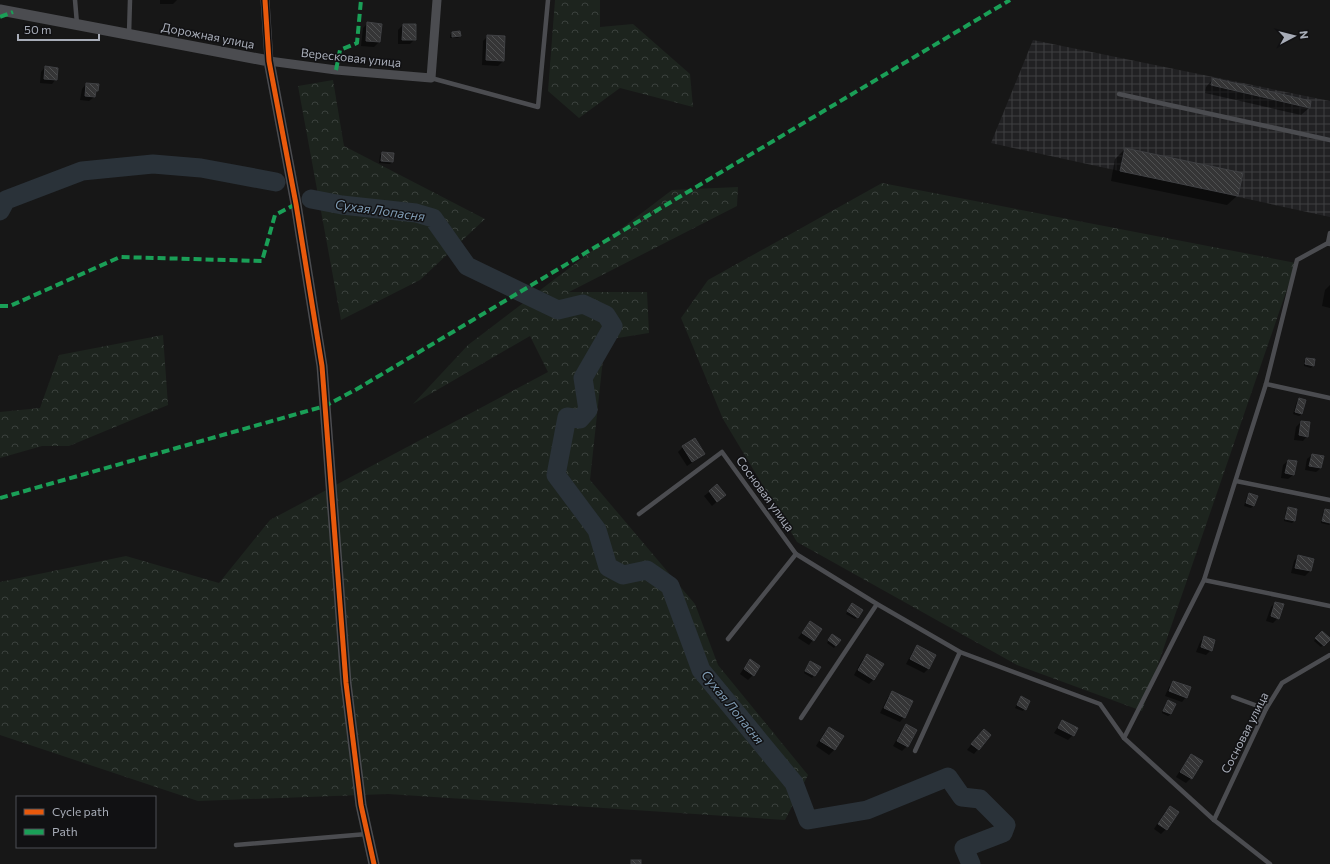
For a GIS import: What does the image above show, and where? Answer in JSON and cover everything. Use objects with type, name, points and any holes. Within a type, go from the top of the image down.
[{"type":"street","points":[[264,0],[269,61],[296,204],[322,366],[346,684],[361,805],[374,864]]},
{"type":"street","points":[[431,78],[437,0]]},
{"type":"street","name":"Дорожная улица","points":[[0,10],[269,61]]},
{"type":"street","name":"Вересковая улица","points":[[269,61],[336,70],[431,78]]},
{"type":"lane","points":[[75,0],[77,24]]},
{"type":"lane","points":[[128,34],[130,0]]},
{"type":"lane","name":"Вересковая улица","points":[[431,78],[538,107],[548,0]]},
{"type":"lane","points":[[1119,94],[1330,140]]},
{"type":"lane","points":[[1124,738],[1204,580],[1266,384],[1297,260],[1329,244],[1330,233]]},
{"type":"lane","points":[[1266,384],[1330,398]]},
{"type":"lane","name":"Сосновая улица","points":[[639,514],[722,452],[796,554],[877,604],[960,652],[1100,704],[1124,738],[1214,820],[1270,864]]},
{"type":"lane","points":[[1236,481],[1330,500]]},
{"type":"lane","points":[[728,638],[796,554]]},
{"type":"lane","points":[[1204,580],[1330,606]]},
{"type":"lane","points":[[801,718],[877,604]]},
{"type":"lane","points":[[914,751],[960,652]]},
{"type":"lane","name":"Сосновая улица","points":[[1214,820],[1266,709],[1282,683],[1330,655]]},
{"type":"lane","points":[[1233,696],[1266,709]]},
{"type":"lane","points":[[236,846],[367,834]]},
{"type":"shaded area","points":[[1033,40],[1330,101],[1330,217],[991,143]]},
{"type":"green space","points":[[555,0],[600,0],[600,27],[633,24],[690,74],[693,107],[620,88],[579,118],[548,91]]},
{"type":"green space","points":[[333,80],[344,146],[485,219],[420,280],[341,320],[298,86]]},
{"type":"green space","points":[[882,183],[1296,263],[1142,711],[1017,665],[797,542],[723,419],[681,318],[708,280]]},
{"type":"green space","points":[[738,187],[737,206],[569,292],[647,292],[649,333],[605,340],[590,480],[695,604],[718,665],[808,775],[785,820],[388,794],[198,801],[0,735],[0,582],[126,556],[219,583],[270,520],[548,372],[530,336],[413,404],[468,345],[672,190]]},
{"type":"green space","points":[[163,335],[168,405],[69,446],[42,446],[0,458],[0,412],[40,408],[59,355]]},
{"type":"building","points":[[367,22],[382,24],[380,42],[366,41]]},
{"type":"building","points":[[403,24],[416,24],[416,40],[402,40]]},
{"type":"building","points":[[460,31],[461,36],[452,37],[452,32]]},
{"type":"building","points":[[487,35],[505,36],[504,61],[486,60]]},
{"type":"building","points":[[45,66],[58,68],[57,80],[44,79]]},
{"type":"building","points":[[1213,78],[1311,101],[1310,108],[1211,85]]},
{"type":"building","points":[[86,83],[99,84],[95,97],[85,96]]},
{"type":"building","points":[[1125,148],[1243,173],[1238,196],[1120,171]]},
{"type":"building","points":[[382,152],[394,153],[393,162],[381,161]]},
{"type":"building","points":[[1306,358],[1315,359],[1314,366],[1305,364]]},
{"type":"building","points":[[1299,398],[1306,400],[1302,414],[1295,412]]},
{"type":"building","points":[[1301,421],[1310,422],[1308,437],[1299,435]]},
{"type":"building","points":[[695,438],[705,454],[692,462],[682,446]]},
{"type":"building","points":[[1312,454],[1324,456],[1321,468],[1309,466]]},
{"type":"building","points":[[1288,460],[1297,461],[1294,475],[1285,473]]},
{"type":"building","points":[[717,484],[726,495],[717,502],[709,491]]},
{"type":"building","points":[[1249,493],[1258,496],[1254,506],[1246,503]]},
{"type":"building","points":[[1288,507],[1297,509],[1295,521],[1285,519]]},
{"type":"building","points":[[1325,509],[1330,510],[1330,523],[1322,521]]},
{"type":"building","points":[[1298,555],[1314,559],[1311,571],[1295,568]]},
{"type":"building","points":[[1275,602],[1284,604],[1279,619],[1271,616]]},
{"type":"building","points":[[852,603],[863,610],[858,618],[847,611]]},
{"type":"building","points":[[810,621],[822,629],[814,641],[802,633]]},
{"type":"building","points":[[1322,631],[1330,638],[1324,646],[1315,638]]},
{"type":"building","points":[[832,634],[841,640],[836,646],[828,640]]},
{"type":"building","points":[[1204,636],[1215,640],[1212,651],[1201,647]]},
{"type":"building","points":[[917,645],[936,655],[929,669],[910,659]]},
{"type":"building","points":[[867,654],[884,664],[874,680],[858,670]]},
{"type":"building","points":[[750,659],[760,666],[754,676],[744,669]]},
{"type":"building","points":[[810,661],[821,667],[815,676],[805,671]]},
{"type":"building","points":[[1173,681],[1191,687],[1187,698],[1169,691]]},
{"type":"building","points":[[892,691],[913,701],[905,718],[884,708]]},
{"type":"building","points":[[1021,696],[1030,701],[1026,710],[1017,705]]},
{"type":"building","points":[[1168,700],[1176,704],[1171,714],[1163,711]]},
{"type":"building","points":[[1062,720],[1078,728],[1074,736],[1058,728]]},
{"type":"building","points":[[906,724],[917,730],[908,747],[897,741]]},
{"type":"building","points":[[829,727],[844,736],[835,750],[820,741]]},
{"type":"building","points":[[984,729],[991,735],[979,750],[971,744]]},
{"type":"building","points":[[1191,754],[1203,761],[1192,779],[1180,772]]},
{"type":"building","points":[[1170,806],[1179,812],[1167,830],[1158,824]]},
{"type":"building","points":[[631,860],[641,860],[641,864],[631,864]]},
{"type":"waterway","name":"Сухая Лопасня","points":[[0,211],[6,200],[82,171],[153,164],[201,168],[276,182]]},
{"type":"waterway","name":"Сухая Лопасня","points":[[311,199],[342,205],[416,213],[433,218],[467,266],[558,310],[583,304],[606,315],[613,326],[583,378],[588,410],[580,419],[567,417],[556,475],[597,530],[608,567],[623,575],[647,570],[670,586],[701,670],[794,783],[808,820],[867,810],[948,777],[962,797],[980,799],[1006,825],[1003,833],[964,848],[971,864]]},
{"type":"marked path","points":[[336,70],[340,50],[357,43],[361,0]]},
{"type":"marked path","points":[[0,498],[325,406],[357,389],[1010,0]]},
{"type":"marked path","points":[[0,17],[13,12]]},
{"type":"marked path","points":[[0,306],[10,306],[120,257],[262,261],[275,215],[296,204]]},
{"type":"cycle path","points":[[265,0],[269,61],[296,204],[322,366],[346,683],[361,805],[374,864]]}]
